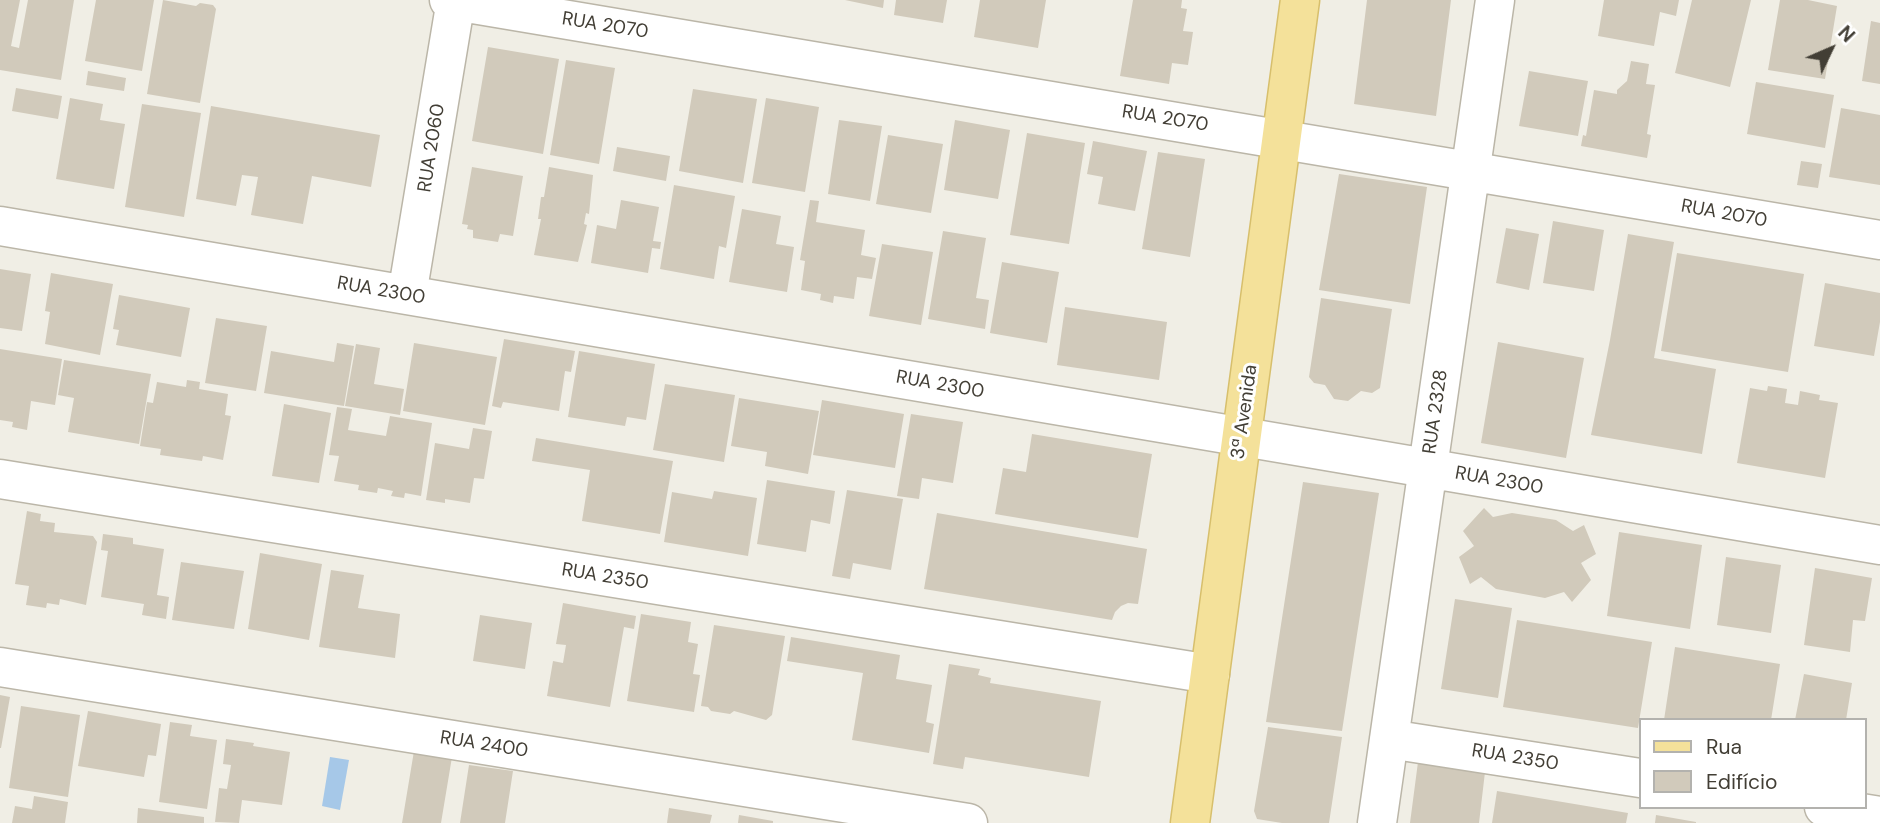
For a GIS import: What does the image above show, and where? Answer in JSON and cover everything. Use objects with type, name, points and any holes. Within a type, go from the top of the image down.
[{"type":"main road","name":"3ª Avenida","points":[[1190,823],[1300,0]]},
{"type":"street","name":"RUA 2070","points":[[454,0],[1880,240]]},
{"type":"street","name":"RUA 2060","points":[[407,295],[454,0]]},
{"type":"street","name":"RUA 2328","points":[[1377,823],[1495,0]]},
{"type":"street","name":"RUA 2300","points":[[0,226],[1880,545]]},
{"type":"street","name":"RUA 2350","points":[[0,479],[1210,674]]},
{"type":"street","name":"RUA 2400","points":[[0,667],[968,823]]},
{"type":"street","name":"RUA 2350","points":[[1390,739],[1638,778]]},
{"type":"street","points":[[1836,809],[1880,816]]},
{"type":"water","points":[[330,757],[349,760],[340,810],[322,806]]},
{"type":"building","points":[[0,0],[20,0],[11,46],[19,48],[28,0],[74,0],[61,80],[0,70]]},
{"type":"building","points":[[96,0],[154,0],[142,71],[85,61]]},
{"type":"building","points":[[163,0],[196,6],[200,3],[213,5],[216,9],[200,103],[147,94]]},
{"type":"building","points":[[845,0],[884,0],[883,8]]},
{"type":"building","points":[[896,0],[947,0],[943,23],[894,15]]},
{"type":"building","points":[[980,0],[1046,0],[1038,48],[974,37]]},
{"type":"building","points":[[1133,0],[1182,0],[1181,8],[1187,9],[1183,31],[1193,32],[1188,65],[1172,63],[1169,84],[1120,76]]},
{"type":"building","points":[[1367,0],[1451,0],[1436,116],[1354,104]]},
{"type":"building","points":[[1604,0],[1679,0],[1676,16],[1660,12],[1654,46],[1598,36]]},
{"type":"building","points":[[1692,0],[1751,0],[1730,87],[1675,73]]},
{"type":"building","points":[[1780,0],[1808,0],[1837,6],[1825,79],[1768,70]]},
{"type":"building","points":[[1871,21],[1880,23],[1880,84],[1862,81]]},
{"type":"building","points":[[488,47],[559,59],[543,154],[472,141]]},
{"type":"building","points":[[566,60],[615,68],[599,164],[550,155]]},
{"type":"building","points":[[1631,61],[1649,64],[1646,84],[1655,85],[1647,134],[1651,135],[1647,158],[1581,146],[1583,135],[1586,136],[1594,90],[1617,94],[1617,90],[1627,81]]},
{"type":"building","points":[[88,71],[126,78],[124,91],[86,85]]},
{"type":"building","points":[[1529,71],[1588,81],[1578,136],[1519,126]]},
{"type":"building","points":[[1756,82],[1834,95],[1825,148],[1747,134]]},
{"type":"building","points":[[16,88],[62,96],[58,119],[12,111]]},
{"type":"building","points":[[693,89],[757,99],[743,183],[679,171]]},
{"type":"building","points":[[70,98],[103,104],[100,120],[125,124],[114,189],[56,179]]},
{"type":"building","points":[[766,98],[819,107],[805,192],[752,183]]},
{"type":"building","points":[[142,104],[201,113],[184,217],[125,207]]},
{"type":"building","points":[[211,106],[380,135],[371,187],[312,176],[303,224],[251,215],[258,177],[242,175],[236,206],[196,199]]},
{"type":"building","points":[[1841,108],[1880,115],[1880,185],[1829,177]]},
{"type":"building","points":[[839,120],[882,126],[870,201],[828,194]]},
{"type":"building","points":[[955,120],[1010,130],[998,199],[944,190]]},
{"type":"building","points":[[1027,133],[1085,143],[1069,244],[1010,235]]},
{"type":"building","points":[[888,135],[943,144],[931,213],[876,204]]},
{"type":"building","points":[[1093,141],[1147,151],[1135,211],[1098,204],[1103,177],[1087,174]]},
{"type":"building","points":[[617,147],[670,156],[666,181],[613,171]]},
{"type":"building","points":[[1158,152],[1205,159],[1190,257],[1142,249]]},
{"type":"building","points":[[1801,161],[1822,164],[1818,188],[1797,185]]},
{"type":"building","points":[[472,167],[523,176],[513,236],[500,234],[498,242],[473,238],[473,230],[462,224]]},
{"type":"building","points":[[549,167],[593,175],[589,214],[586,213],[584,224],[587,225],[578,262],[534,255],[541,219],[538,219],[541,197],[544,197]]},
{"type":"building","points":[[1339,174],[1427,187],[1410,304],[1319,290]]},
{"type":"building","points":[[674,185],[735,196],[726,248],[719,246],[714,279],[660,269]]},
{"type":"building","points":[[621,200],[659,207],[653,241],[661,242],[660,249],[652,248],[648,273],[591,263],[597,225],[616,229]]},
{"type":"building","points":[[810,200],[819,201],[816,222],[865,230],[861,255],[876,258],[872,279],[857,277],[854,299],[834,296],[833,303],[820,300],[821,294],[801,290],[805,261],[800,260]]},
{"type":"building","points":[[742,209],[781,216],[776,244],[794,247],[787,292],[729,282]]},
{"type":"building","points":[[1553,221],[1604,230],[1594,291],[1543,283]]},
{"type":"building","points":[[1506,228],[1539,234],[1529,290],[1496,283]]},
{"type":"building","points":[[943,231],[986,238],[976,298],[989,300],[985,329],[928,319]]},
{"type":"building","points":[[1628,234],[1674,242],[1654,358],[1716,369],[1702,454],[1591,435]]},
{"type":"building","points":[[882,244],[933,252],[921,325],[869,316]]},
{"type":"building","points":[[1677,253],[1804,274],[1788,372],[1661,351]]},
{"type":"building","points":[[1002,262],[1059,272],[1047,343],[990,333]]},
{"type":"building","points":[[0,269],[31,274],[22,331],[0,328]]},
{"type":"building","points":[[51,273],[113,284],[100,355],[45,344],[50,312],[45,311]]},
{"type":"building","points":[[1825,283],[1880,293],[1880,322],[1874,356],[1814,346]]},
{"type":"building","points":[[119,295],[190,308],[181,357],[116,345],[119,330],[113,329]]},
{"type":"building","points":[[1321,298],[1392,309],[1380,388],[1372,393],[1361,391],[1348,401],[1334,399],[1325,385],[1314,383],[1309,377]]},
{"type":"building","points":[[1065,307],[1167,322],[1159,380],[1057,365]]},
{"type":"building","points":[[216,318],[267,326],[256,391],[205,383]]},
{"type":"building","points":[[504,339],[575,351],[571,372],[565,371],[559,411],[503,402],[501,408],[492,406]]},
{"type":"building","points":[[1498,342],[1584,358],[1566,458],[1481,443]]},
{"type":"building","points":[[337,343],[354,346],[344,406],[264,393],[271,351],[334,362]]},
{"type":"building","points":[[414,343],[497,357],[485,425],[403,411]]},
{"type":"building","points":[[356,344],[380,348],[374,384],[404,389],[400,415],[345,406]]},
{"type":"building","points":[[0,349],[62,359],[55,405],[31,401],[27,430],[12,427],[13,422],[0,420]]},
{"type":"building","points":[[579,351],[655,364],[646,420],[627,417],[625,426],[568,417]]},
{"type":"building","points":[[64,360],[151,374],[139,444],[68,432],[74,398],[58,395]]},
{"type":"building","points":[[187,380],[200,382],[199,389],[228,394],[225,415],[231,416],[223,460],[203,456],[202,461],[160,455],[161,449],[140,446],[147,402],[153,403],[157,382],[186,387]]},
{"type":"building","points":[[665,384],[735,395],[724,462],[653,450]]},
{"type":"building","points":[[1768,386],[1787,389],[1785,403],[1798,405],[1800,391],[1820,395],[1819,400],[1838,403],[1825,478],[1737,463],[1750,388],[1767,391]]},
{"type":"building","points":[[739,398],[819,411],[808,474],[765,466],[767,452],[731,446]]},
{"type":"building","points":[[822,400],[904,414],[895,468],[813,455]]},
{"type":"building","points":[[284,404],[331,413],[319,483],[272,476]]},
{"type":"building","points":[[337,407],[352,409],[348,430],[386,436],[390,416],[432,423],[421,496],[405,493],[404,498],[391,496],[393,491],[378,488],[377,493],[358,490],[359,485],[334,481],[339,456],[329,455]]},
{"type":"building","points":[[911,414],[963,422],[953,483],[922,478],[919,499],[897,496]]},
{"type":"building","points":[[473,428],[492,431],[484,479],[474,478],[470,503],[445,499],[445,503],[426,500],[435,443],[469,449]]},
{"type":"building","points":[[1032,434],[1152,454],[1138,538],[995,514],[1003,468],[1026,472]]},
{"type":"building","points":[[536,438],[673,461],[660,534],[582,521],[590,470],[532,461]]},
{"type":"building","points":[[767,480],[835,491],[830,524],[811,520],[806,552],[757,544]]},
{"type":"building","points":[[1303,482],[1379,493],[1342,731],[1266,722]]},
{"type":"building","points":[[847,490],[903,499],[891,570],[853,563],[850,579],[832,576]]},
{"type":"building","points":[[714,491],[757,498],[748,556],[664,542],[672,492],[712,499]]},
{"type":"building","points":[[1484,508],[1493,517],[1512,513],[1556,520],[1573,531],[1584,525],[1596,554],[1581,563],[1591,580],[1572,602],[1564,592],[1545,598],[1496,589],[1481,577],[1470,584],[1459,557],[1474,546],[1463,531]]},
{"type":"building","points":[[27,511],[41,514],[40,521],[55,523],[54,532],[93,536],[97,542],[86,605],[60,599],[59,605],[47,603],[46,608],[26,605],[29,586],[15,584]]},
{"type":"building","points":[[937,513],[1147,549],[1138,604],[1128,603],[1121,606],[1112,620],[924,589]]},
{"type":"building","points":[[1619,532],[1702,545],[1690,629],[1607,616]]},
{"type":"building","points":[[103,534],[133,538],[133,544],[164,549],[157,595],[169,597],[166,619],[142,615],[144,604],[101,597],[108,551],[101,550]]},
{"type":"building","points":[[260,553],[322,564],[309,640],[248,629]]},
{"type":"building","points":[[1726,557],[1781,565],[1771,633],[1717,625]]},
{"type":"building","points":[[181,562],[244,571],[234,629],[172,620]]},
{"type":"building","points":[[1815,568],[1872,578],[1865,621],[1853,620],[1850,652],[1804,645]]},
{"type":"building","points":[[331,570],[364,575],[358,608],[400,614],[395,658],[319,647]]},
{"type":"building","points":[[1455,599],[1512,608],[1498,698],[1441,689]]},
{"type":"building","points":[[563,603],[636,616],[634,629],[624,627],[610,707],[547,696],[553,661],[563,663],[566,645],[556,644]]},
{"type":"building","points":[[641,614],[691,622],[688,642],[698,644],[693,674],[700,675],[694,712],[627,701]]},
{"type":"building","points":[[480,615],[532,623],[525,669],[473,661]]},
{"type":"building","points":[[1517,620],[1652,642],[1638,728],[1503,707]]},
{"type":"building","points":[[714,625],[785,636],[772,715],[766,720],[734,711],[730,714],[711,711],[708,707],[701,706]]},
{"type":"building","points":[[791,637],[900,655],[896,679],[932,685],[926,722],[934,724],[929,753],[852,740],[863,673],[787,661]]},
{"type":"building","points":[[1675,647],[1780,664],[1771,718],[1664,718]]},
{"type":"building","points":[[949,664],[980,669],[978,675],[991,678],[990,683],[1101,701],[1089,777],[965,757],[963,769],[933,764]]},
{"type":"building","points":[[1804,674],[1852,683],[1846,718],[1795,718]]},
{"type":"building","points":[[0,695],[10,697],[1,748],[0,748]]},
{"type":"building","points":[[21,706],[80,715],[68,797],[9,788]]},
{"type":"building","points":[[88,711],[161,724],[156,756],[148,755],[144,777],[78,766]]},
{"type":"building","points":[[170,722],[192,725],[190,736],[217,740],[207,809],[159,802]]},
{"type":"building","points":[[1268,727],[1342,737],[1329,823],[1282,823],[1257,819],[1254,811]]},
{"type":"building","points":[[226,739],[290,752],[282,805],[242,800],[239,823],[215,822],[219,788],[227,789],[231,765],[223,764]]},
{"type":"building","points":[[414,751],[452,757],[441,823],[402,823]]},
{"type":"building","points":[[1418,762],[1485,772],[1479,823],[1410,823]]},
{"type":"building","points":[[469,765],[513,771],[505,823],[460,823]]},
{"type":"building","points":[[1497,791],[1628,813],[1626,823],[1492,823]]},
{"type":"building","points":[[34,796],[68,802],[65,823],[12,823],[15,806],[32,809]]},
{"type":"building","points":[[138,808],[204,817],[204,823],[137,823]]},
{"type":"building","points":[[669,808],[712,815],[710,823],[667,823]]},
{"type":"building","points":[[739,815],[773,821],[773,823],[738,823]]},
{"type":"building","points":[[1656,815],[1696,822],[1696,823],[1655,823]]}]
